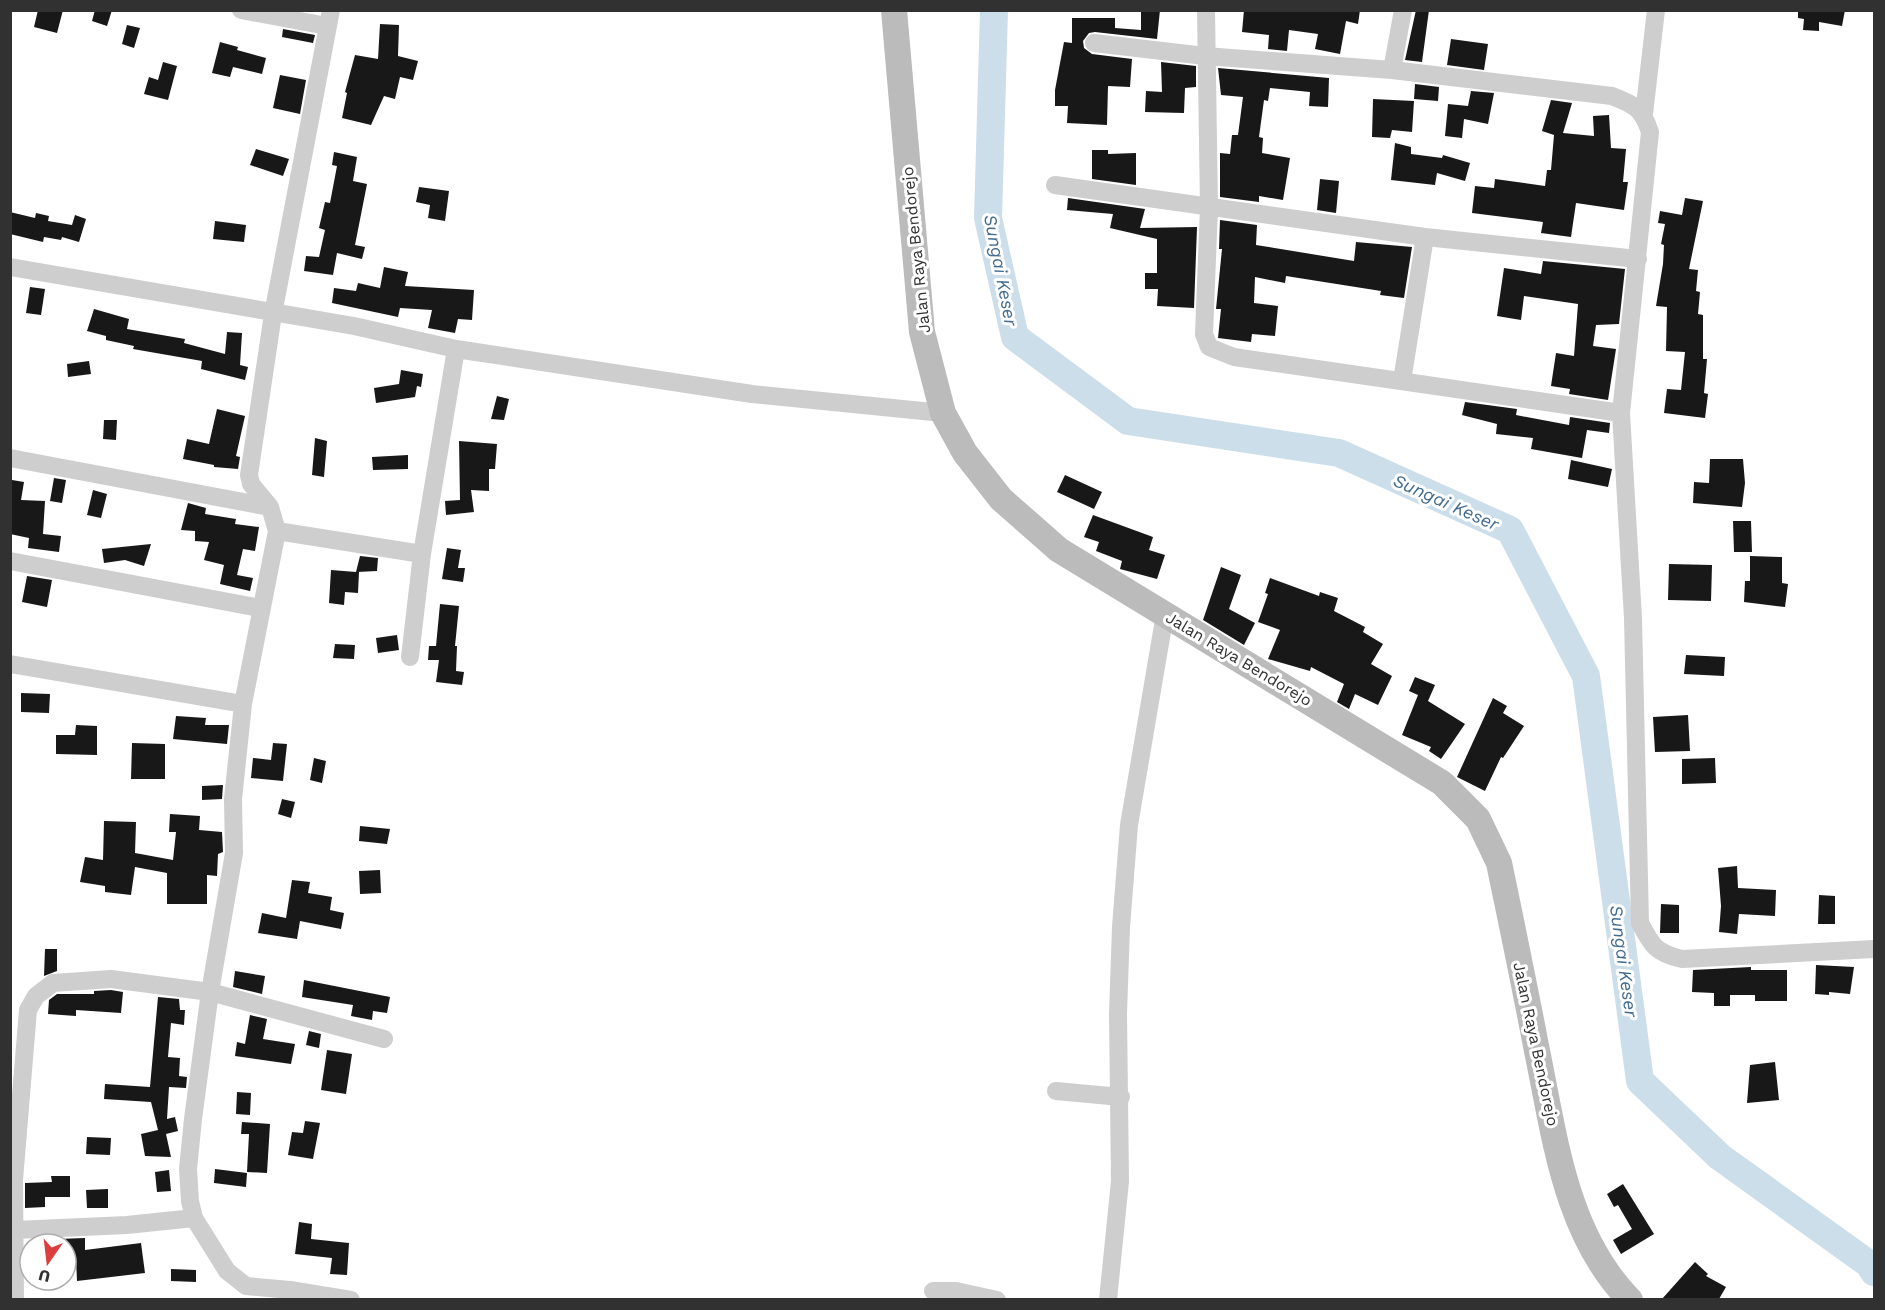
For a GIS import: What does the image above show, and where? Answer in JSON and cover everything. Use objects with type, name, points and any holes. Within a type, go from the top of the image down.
[{"type":"main road","name":"Jalan Raya Bendorejo","points":[[894,10],[922,332],[943,413],[965,453],[1001,499],[1059,550],[1443,783],[1478,819],[1499,863],[1566,1186],[1587,1241],[1615,1284],[1630,1299]]},
{"type":"street","points":[[242,10],[329,18],[273,314],[249,475],[251,484],[270,507],[277,531],[260,608],[243,704],[233,800],[234,853],[210,992],[188,1169],[194,1218],[243,1293],[351,1299]]},
{"type":"street","points":[[1206,10],[1209,208],[1204,334],[1209,347],[1234,357],[1621,413]]},
{"type":"street","points":[[1392,70],[1403,10]]},
{"type":"street","points":[[1656,10],[1644,114],[1650,132],[1621,413],[1633,618],[1640,923],[1650,942],[1662,955],[1682,959],[1875,949]]},
{"type":"street","points":[[1094,43],[1205,56],[1392,70],[1612,96],[1630,103],[1644,114]]},
{"type":"street","points":[[1055,185],[1425,237],[1638,259]]},
{"type":"street","points":[[1402,381],[1425,237]]},
{"type":"street","points":[[10,267],[354,327],[456,349],[752,394],[943,413]]},
{"type":"street","points":[[410,657],[422,554],[456,349]]},
{"type":"street","points":[[10,458],[270,507]]},
{"type":"street","points":[[277,531],[422,554]]},
{"type":"street","points":[[10,561],[260,608]]},
{"type":"street","points":[[1108,1299],[1120,1181],[1118,1003],[1129,825],[1165,614]]},
{"type":"street","points":[[10,664],[243,704]]},
{"type":"street","points":[[15,1299],[14,1180],[28,1011],[36,996],[53,983],[111,979],[210,992],[384,1039]]},
{"type":"street","points":[[1056,1091],[1120,1097]]},
{"type":"street","points":[[15,1230],[127,1225],[194,1218]]},
{"type":"street","points":[[933,1291],[966,1292],[997,1299]]},
{"type":"building","points":[[38,10],[63,10],[57,33],[34,27]]},
{"type":"building","points":[[95,10],[112,10],[107,26],[92,21]]},
{"type":"building","points":[[1141,10],[1160,10],[1157,39],[1095,32],[1089,33],[1083,41],[1084,48],[1092,54],[1132,59],[1130,87],[1108,86],[1107,125],[1067,123],[1068,106],[1055,106],[1055,90],[1064,42],[1072,43],[1072,18],[1115,18],[1115,28],[1141,30]]},
{"type":"building","points":[[1244,10],[1360,10],[1358,24],[1346,21],[1340,54],[1315,49],[1318,34],[1289,30],[1287,51],[1268,49],[1269,35],[1242,32]]},
{"type":"building","points":[[1416,10],[1429,10],[1422,62],[1405,60]]},
{"type":"building","points":[[1798,10],[1845,10],[1842,26],[1819,22],[1819,31],[1803,30],[1804,19],[1798,18]]},
{"type":"building","points":[[380,24],[399,25],[398,56],[418,61],[413,80],[400,77],[395,99],[384,96],[371,125],[342,118],[347,93],[345,92],[355,55],[378,59]]},
{"type":"building","points":[[127,25],[140,28],[134,48],[122,44]]},
{"type":"building","points":[[283,29],[315,35],[313,43],[282,37]]},
{"type":"building","points":[[1451,39],[1488,44],[1484,70],[1447,65]]},
{"type":"building","points":[[220,42],[238,47],[237,50],[266,58],[262,74],[233,67],[230,77],[212,73]]},
{"type":"building","points":[[163,62],[177,66],[168,100],[144,94],[149,77],[158,80]]},
{"type":"building","points":[[1161,62],[1196,66],[1196,87],[1185,88],[1184,113],[1145,112],[1146,91],[1162,92]]},
{"type":"building","points":[[1218,68],[1329,78],[1328,107],[1309,106],[1310,92],[1270,88],[1268,101],[1264,100],[1259,137],[1263,138],[1262,153],[1290,158],[1283,200],[1259,196],[1259,202],[1220,197],[1220,153],[1230,154],[1232,135],[1238,135],[1243,97],[1221,95]]},
{"type":"building","points":[[280,75],[306,80],[300,114],[273,108]]},
{"type":"building","points":[[1415,84],[1439,87],[1438,101],[1414,99]]},
{"type":"building","points":[[1471,91],[1494,93],[1488,124],[1464,119],[1462,138],[1445,136],[1448,104],[1468,106]]},
{"type":"building","points":[[1373,99],[1414,101],[1412,132],[1392,130],[1390,138],[1372,137]]},
{"type":"building","points":[[1551,100],[1572,103],[1563,133],[1594,136],[1593,116],[1609,115],[1611,148],[1626,149],[1623,182],[1628,182],[1624,210],[1576,203],[1571,237],[1541,233],[1543,222],[1472,213],[1475,186],[1494,188],[1495,179],[1545,186],[1547,170],[1551,170],[1554,135],[1542,131]]},
{"type":"building","points":[[1395,143],[1411,147],[1411,154],[1442,158],[1443,155],[1470,163],[1465,181],[1437,173],[1435,185],[1391,180]]},
{"type":"building","points":[[256,149],[289,159],[283,176],[250,165]]},
{"type":"building","points":[[1092,150],[1108,150],[1108,154],[1136,153],[1136,185],[1092,179]]},
{"type":"building","points":[[334,152],[357,157],[353,181],[367,184],[355,245],[365,247],[362,259],[337,253],[333,275],[304,271],[306,256],[319,257],[325,230],[319,228],[325,202],[330,203],[337,166],[332,165]]},
{"type":"building","points":[[1320,179],[1339,181],[1336,213],[1317,210]]},
{"type":"building","points":[[419,187],[449,191],[445,221],[428,218],[430,205],[416,202]]},
{"type":"building","points":[[1068,198],[1145,209],[1140,228],[1197,227],[1194,308],[1157,306],[1158,289],[1145,289],[1145,273],[1157,273],[1157,239],[1110,228],[1113,214],[1067,210]]},
{"type":"building","points":[[1685,198],[1703,201],[1689,269],[1698,270],[1696,291],[1700,292],[1698,314],[1703,315],[1703,359],[1707,359],[1704,393],[1708,394],[1705,418],[1664,413],[1667,389],[1681,390],[1685,352],[1666,351],[1667,307],[1656,306],[1663,264],[1664,245],[1661,244],[1665,224],[1658,223],[1660,211],[1682,215]]},
{"type":"building","points":[[10,212],[35,218],[36,213],[49,216],[48,221],[72,225],[75,215],[86,219],[79,242],[62,237],[61,240],[44,237],[43,242],[10,234]]},
{"type":"building","points":[[1220,220],[1257,225],[1256,245],[1354,261],[1356,242],[1412,247],[1404,298],[1380,295],[1381,291],[1286,276],[1285,283],[1255,277],[1254,303],[1278,306],[1275,336],[1252,334],[1251,342],[1218,338],[1221,309],[1216,309],[1222,249],[1219,249]]},
{"type":"building","points":[[215,221],[246,225],[244,242],[213,239]]},
{"type":"building","points":[[1543,261],[1625,269],[1619,324],[1596,325],[1593,346],[1616,349],[1608,400],[1569,394],[1570,389],[1551,386],[1556,353],[1574,356],[1578,304],[1524,296],[1521,320],[1497,316],[1504,268],[1541,274]]},
{"type":"building","points":[[384,267],[408,272],[405,286],[474,290],[472,320],[458,319],[455,333],[428,328],[432,310],[400,308],[398,317],[332,303],[334,288],[356,291],[358,283],[380,288]]},
{"type":"building","points":[[30,287],[45,289],[41,315],[26,313]]},
{"type":"building","points":[[94,309],[129,319],[127,329],[185,339],[184,343],[225,354],[227,332],[242,333],[240,365],[248,367],[245,380],[201,369],[202,361],[133,349],[134,346],[106,340],[106,336],[87,331]]},
{"type":"building","points":[[89,361],[91,374],[68,377],[67,364]]},
{"type":"building","points":[[401,370],[423,374],[421,387],[417,386],[415,397],[376,403],[374,388],[399,384]]},
{"type":"building","points":[[497,396],[509,399],[504,420],[491,419]]},
{"type":"building","points":[[1465,402],[1517,409],[1516,415],[1569,425],[1570,417],[1610,423],[1609,433],[1587,430],[1582,458],[1531,449],[1533,438],[1496,434],[1497,424],[1462,415]]},
{"type":"building","points":[[217,409],[245,416],[236,456],[240,457],[238,469],[214,467],[214,465],[183,459],[187,439],[209,444]]},
{"type":"building","points":[[104,420],[117,420],[116,440],[103,439]]},
{"type":"building","points":[[315,438],[327,441],[324,477],[312,475]]},
{"type":"building","points":[[459,441],[497,444],[495,469],[489,469],[489,491],[471,490],[474,512],[446,515],[445,501],[460,500]]},
{"type":"building","points":[[408,455],[408,469],[373,470],[372,457]]},
{"type":"building","points":[[1710,459],[1743,459],[1745,483],[1742,507],[1693,503],[1694,482],[1709,483]]},
{"type":"building","points":[[1571,460],[1612,469],[1608,487],[1568,479]]},
{"type":"building","points":[[1065,475],[1102,492],[1094,509],[1057,492]]},
{"type":"building","points":[[54,478],[66,480],[62,503],[50,501]]},
{"type":"building","points":[[12,480],[24,482],[21,500],[45,501],[43,534],[61,536],[59,552],[28,548],[29,538],[10,534]]},
{"type":"building","points":[[93,490],[107,494],[101,518],[87,515]]},
{"type":"building","points":[[188,503],[206,508],[205,514],[236,519],[235,524],[259,527],[255,551],[243,549],[237,575],[253,578],[250,591],[220,584],[224,565],[204,560],[209,542],[195,541],[195,531],[181,530]]},
{"type":"building","points":[[1093,515],[1153,537],[1149,550],[1165,555],[1157,579],[1120,569],[1122,561],[1096,551],[1099,542],[1084,537]]},
{"type":"building","points":[[1733,521],[1751,521],[1752,552],[1734,552]]},
{"type":"building","points":[[151,544],[144,566],[125,560],[104,563],[102,549]]},
{"type":"building","points":[[447,548],[461,550],[458,568],[465,568],[463,582],[442,579]]},
{"type":"building","points":[[360,556],[378,558],[377,571],[357,572],[359,572],[358,593],[345,592],[344,605],[329,603],[331,570],[356,572]]},
{"type":"building","points":[[1750,556],[1782,557],[1782,583],[1788,584],[1785,607],[1744,602],[1745,581],[1750,581]]},
{"type":"building","points":[[1669,564],[1712,565],[1711,601],[1668,600]]},
{"type":"building","points":[[1221,567],[1241,575],[1229,609],[1255,623],[1244,645],[1203,620]]},
{"type":"building","points":[[27,576],[52,580],[47,607],[22,602]]},
{"type":"building","points":[[1270,578],[1319,596],[1320,592],[1338,598],[1334,611],[1365,627],[1363,632],[1383,644],[1371,664],[1392,676],[1378,705],[1355,694],[1349,709],[1337,702],[1344,684],[1311,667],[1310,671],[1268,659],[1280,630],[1258,622],[1268,594],[1265,593]]},
{"type":"building","points":[[440,604],[459,606],[455,646],[457,646],[456,671],[464,672],[462,685],[436,682],[439,660],[428,660],[429,646],[436,646]]},
{"type":"building","points":[[397,635],[399,650],[378,653],[376,638]]},
{"type":"building","points":[[335,644],[355,645],[354,659],[333,658]]},
{"type":"building","points":[[1686,655],[1725,657],[1724,676],[1684,674]]},
{"type":"building","points":[[1415,677],[1435,685],[1428,701],[1465,724],[1441,759],[1429,751],[1431,747],[1402,735],[1418,695],[1409,691]]},
{"type":"building","points":[[21,693],[50,694],[49,713],[21,712]]},
{"type":"building","points":[[1493,698],[1507,706],[1503,713],[1524,726],[1503,758],[1501,757],[1485,791],[1457,777]]},
{"type":"building","points":[[1688,715],[1690,751],[1655,752],[1653,717]]},
{"type":"building","points":[[176,716],[206,718],[205,725],[229,725],[227,744],[173,739]]},
{"type":"building","points":[[76,725],[97,726],[97,755],[56,754],[56,735],[75,735]]},
{"type":"building","points":[[132,743],[165,744],[165,779],[131,779]]},
{"type":"building","points":[[273,743],[287,744],[283,781],[251,778],[253,758],[271,760]]},
{"type":"building","points":[[314,758],[326,761],[322,783],[310,780]]},
{"type":"building","points":[[1715,758],[1716,783],[1682,784],[1682,759]]},
{"type":"building","points":[[223,785],[222,799],[202,800],[202,786]]},
{"type":"building","points":[[282,799],[295,802],[291,818],[278,814]]},
{"type":"building","points":[[170,814],[200,816],[199,830],[222,832],[223,852],[218,854],[217,876],[207,875],[207,904],[167,904],[167,873],[135,867],[131,895],[105,892],[105,886],[80,882],[85,857],[103,860],[104,821],[136,822],[135,853],[173,860],[176,832],[169,832]]},
{"type":"building","points":[[360,826],[390,829],[387,844],[359,841]]},
{"type":"building","points":[[1737,866],[1738,888],[1776,890],[1775,916],[1739,914],[1737,934],[1719,932],[1721,906],[1718,868]]},
{"type":"building","points":[[380,870],[381,893],[360,894],[359,871]]},
{"type":"building","points":[[292,880],[310,882],[308,893],[332,897],[330,910],[344,913],[341,929],[300,921],[297,939],[258,933],[262,913],[286,918]]},
{"type":"building","points":[[1819,895],[1835,896],[1835,924],[1818,924]]},
{"type":"building","points":[[1661,904],[1679,905],[1679,933],[1660,933]]},
{"type":"building","points":[[45,949],[57,949],[57,971],[44,976]]},
{"type":"building","points":[[1816,965],[1854,967],[1850,994],[1829,992],[1829,995],[1815,994]]},
{"type":"building","points":[[1751,967],[1751,970],[1787,970],[1787,1001],[1755,1001],[1755,995],[1730,995],[1730,1006],[1714,1006],[1714,993],[1692,992],[1693,970]]},
{"type":"building","points":[[235,971],[265,976],[262,994],[233,987]]},
{"type":"building","points":[[304,980],[390,997],[387,1013],[373,1011],[372,1020],[351,1016],[353,1005],[302,997]]},
{"type":"building","points":[[94,991],[123,992],[121,1013],[76,1010],[76,1016],[48,1014],[49,1000],[57,994],[94,994]]},
{"type":"building","points":[[158,997],[179,999],[180,1010],[185,1010],[184,1025],[171,1023],[168,1057],[180,1058],[179,1076],[187,1077],[186,1088],[169,1087],[167,1119],[175,1117],[178,1131],[166,1134],[171,1157],[145,1156],[141,1134],[158,1130],[151,1102],[104,1099],[105,1084],[150,1087]]},
{"type":"building","points":[[250,1015],[267,1019],[263,1039],[295,1044],[291,1064],[235,1056],[237,1042],[245,1044]]},
{"type":"building","points":[[309,1031],[321,1034],[319,1048],[306,1045]]},
{"type":"building","points":[[327,1050],[352,1054],[346,1094],[321,1090]]},
{"type":"building","points":[[1775,1062],[1779,1100],[1747,1103],[1750,1065]]},
{"type":"building","points":[[237,1092],[251,1093],[250,1115],[236,1114]]},
{"type":"building","points":[[305,1121],[320,1123],[313,1159],[288,1155],[292,1132],[303,1133]]},
{"type":"building","points":[[242,1122],[270,1124],[267,1173],[247,1172],[249,1134],[241,1134]]},
{"type":"building","points":[[87,1137],[111,1138],[110,1155],[86,1154]]},
{"type":"building","points":[[215,1169],[247,1173],[246,1187],[214,1183]]},
{"type":"building","points":[[169,1170],[171,1191],[157,1192],[155,1172]]},
{"type":"building","points":[[51,1176],[70,1176],[70,1197],[45,1197],[45,1207],[25,1208],[25,1183],[52,1182]]},
{"type":"building","points":[[1623,1184],[1654,1234],[1621,1254],[1613,1240],[1632,1229],[1618,1205],[1614,1207],[1607,1194]]},
{"type":"building","points":[[108,1189],[108,1208],[87,1208],[86,1190]]},
{"type":"building","points":[[299,1222],[312,1224],[311,1239],[349,1243],[347,1275],[330,1274],[332,1258],[295,1254]]},
{"type":"building","points":[[78,1238],[85,1238],[85,1250],[141,1243],[145,1273],[78,1281]]},
{"type":"building","points":[[1695,1262],[1708,1274],[1706,1276],[1726,1287],[1719,1299],[1662,1299]]},
{"type":"building","points":[[171,1269],[196,1270],[196,1282],[171,1281]]},
{"type":"waterway","name":"Sungai Keser","points":[[994,10],[988,218],[1015,337],[1128,421],[1339,453],[1510,530],[1586,676],[1640,1081],[1720,1157],[1869,1264],[1874,1272]]}]
